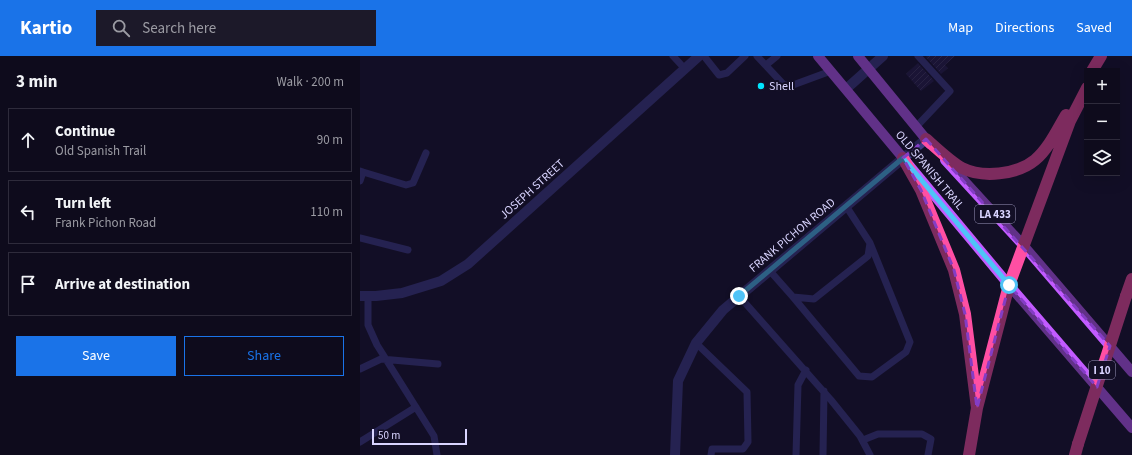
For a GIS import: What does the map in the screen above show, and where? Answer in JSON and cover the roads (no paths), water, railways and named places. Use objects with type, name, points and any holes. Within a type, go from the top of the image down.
[{"type":"highway","points":[[1094,68],[1102,56]]},
{"type":"highway","points":[[1097,68],[1102,56]]},
{"type":"highway","points":[[926,139],[961,168],[978,173],[996,174],[1020,168],[1035,160],[1048,146],[1084,84]]},
{"type":"highway","points":[[969,455],[977,408],[1009,285],[1070,121],[1084,94]]},
{"type":"highway","points":[[903,158],[921,190],[954,270],[966,314],[977,408]]},
{"type":"highway","name":"I 10","points":[[1076,450],[1132,279]]},
{"type":"main road","name":"OLD SPANISH TRAIL","points":[[818,56],[1009,285],[1132,428]]},
{"type":"main road","name":"OLD SPANISH TRAIL","points":[[858,56],[926,139],[1023,245],[1132,372]]},
{"type":"street","name":"JOSEPH STREET","points":[[364,296],[402,293],[441,281],[468,264],[699,56]]},
{"type":"street","points":[[846,89],[883,56]]},
{"type":"street","name":"FRANK PICHON ROAD","points":[[676,455],[678,381],[696,343],[723,310],[926,139]]},
{"type":"lane","points":[[673,56],[685,69]]},
{"type":"lane","points":[[704,56],[719,75],[727,73],[745,56]]},
{"type":"lane","points":[[757,56],[784,85],[793,85],[830,71]]},
{"type":"lane","points":[[766,65],[777,56]]},
{"type":"lane","points":[[916,127],[950,91],[918,56]]},
{"type":"lane","points":[[360,181],[361,172],[406,184],[413,183],[426,153]]},
{"type":"lane","points":[[770,271],[859,376],[872,377],[906,352],[910,342],[870,243],[846,206]]},
{"type":"lane","points":[[360,238],[408,250]]},
{"type":"lane","points":[[793,297],[814,300],[868,256],[870,243]]},
{"type":"lane","points":[[364,296],[368,325],[377,345],[434,436],[437,455]]},
{"type":"lane","points":[[739,296],[824,391],[862,440],[870,455]]},
{"type":"lane","points":[[696,343],[747,392],[748,442],[743,449],[712,449],[711,455]]},
{"type":"lane","points":[[360,369],[381,359],[438,364]]},
{"type":"lane","points":[[796,455],[798,385],[806,370]]},
{"type":"lane","points":[[823,455],[824,391]]},
{"type":"lane","points":[[360,442],[416,407]]},
{"type":"lane","points":[[862,440],[878,434],[922,434],[931,439],[928,455]]},
{"type":"place","name":"Shell","points":[[761,86]]}]
